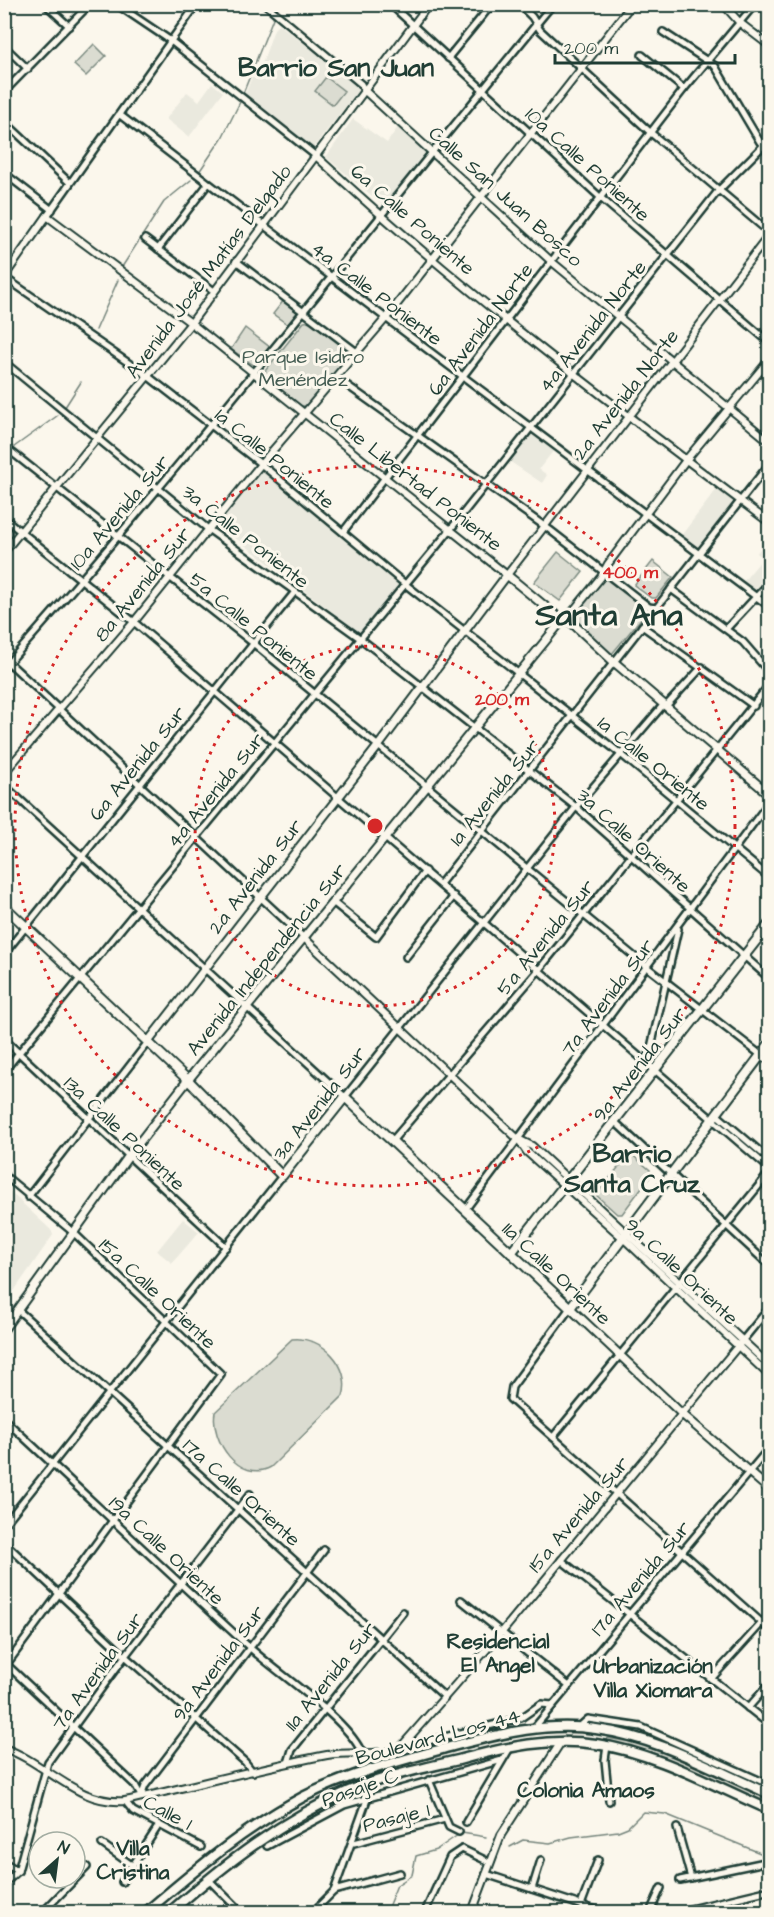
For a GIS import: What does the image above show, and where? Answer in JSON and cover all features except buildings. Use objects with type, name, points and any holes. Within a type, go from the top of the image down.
[{"type":"highway","name":"Boulevard Los 44","points":[[146,1912],[200,1867],[264,1820],[304,1797],[350,1777],[451,1747],[534,1728],[594,1728],[640,1739],[770,1794]]},
{"type":"highway","points":[[563,1741],[573,1738],[594,1739],[598,1734],[594,1728]]},
{"type":"highway","points":[[608,1746],[601,1742],[603,1736],[640,1739]]},
{"type":"highway","name":"Boulevard Los 44","points":[[170,1912],[247,1848],[305,1812],[351,1790],[511,1747],[563,1741],[608,1746],[651,1759],[770,1810]]},
{"type":"highway","points":[[373,1771],[373,1784]]},
{"type":"highway","points":[[200,1867],[208,1879]]},
{"type":"main road","name":"Calle Libertad Poniente","points":[[507,575],[558,617],[564,618],[770,795]]},
{"type":"main road","name":"2a Avenida Sur","points":[[148,1042],[380,745],[507,575]]},
{"type":"main road","name":"Avenida Independencia Sur","points":[[4,1329],[128,1157],[188,1080],[564,618]]},
{"type":"main road","points":[[4,906],[188,1080],[282,1176]]},
{"type":"main road","name":"9a Avenida Sur","points":[[511,1253],[770,923]]},
{"type":"main road","points":[[570,1308],[770,1044]]},
{"type":"main road","name":"11a Calle Oriente","points":[[345,1097],[682,1414],[770,1490]]},
{"type":"main road","name":"3a Avenida Sur","points":[[282,1176],[345,1097]]},
{"type":"street","points":[[45,4],[69,26]]},
{"type":"street","points":[[4,92],[90,4]]},
{"type":"street","name":"6a Calle Poniente","points":[[116,4],[171,41],[316,156],[379,215],[505,322],[574,372],[770,523]]},
{"type":"street","points":[[4,277],[197,4]]},
{"type":"street","name":"Calle San Juan Bosco","points":[[265,4],[361,84],[365,91],[551,261],[770,442]]},
{"type":"street","name":"10a Calle Poniente","points":[[390,4],[602,199],[770,343]]},
{"type":"street","name":"Avenida José Matías Delgado","points":[[4,552],[149,377],[429,4]]},
{"type":"street","points":[[448,58],[492,4]]},
{"type":"street","points":[[519,4],[537,26],[651,133],[770,234]]},
{"type":"street","name":"10a Avenida Sur","points":[[4,668],[119,536],[305,314],[379,215],[553,4]]},
{"type":"street","name":"8a Avenida Sur","points":[[4,773],[134,622],[261,464],[358,353],[584,69],[632,4]]},
{"type":"street","points":[[723,4],[740,23],[770,46]]},
{"type":"street","name":"6a Avenida Norte","points":[[343,532],[551,261],[602,199],[684,89],[755,4]]},
{"type":"street","points":[[663,32],[709,61],[719,71],[763,146],[770,151]]},
{"type":"street","points":[[4,46],[28,69]]},
{"type":"street","points":[[642,55],[684,89]]},
{"type":"street","name":"4a Calle Poniente","points":[[120,115],[331,278],[387,317],[529,429],[770,607]]},
{"type":"street","points":[[4,121],[70,183]]},
{"type":"street","name":"4a Avenida Norte","points":[[450,530],[718,191],[763,146]]},
{"type":"street","points":[[4,173],[52,210]]},
{"type":"street","points":[[158,249],[208,184]]},
{"type":"street","name":"Calle Libertad Poniente","points":[[47,216],[255,374],[507,575]]},
{"type":"street","name":"2a Avenida Norte","points":[[507,575],[770,234]]},
{"type":"street","points":[[145,239],[214,291]]},
{"type":"street","points":[[236,261],[358,353]]},
{"type":"street","name":"1a Calle Poniente","points":[[4,277],[149,377],[261,464],[463,632],[519,673]]},
{"type":"street","points":[[564,618],[570,615],[686,460],[770,358]]},
{"type":"street","name":"3a Calle Poniente","points":[[4,362],[208,529],[361,639],[475,727]]},
{"type":"street","points":[[337,378],[544,527],[650,607],[656,608]]},
{"type":"street","name":"5a Calle Poniente","points":[[4,446],[254,643],[647,967],[770,1062]]},
{"type":"street","name":"1a Avenida Sur","points":[[441,884],[770,463]]},
{"type":"street","points":[[4,518],[134,622],[213,692],[441,884],[654,1071],[770,1161]]},
{"type":"street","name":"4a Avenida Sur","points":[[4,1071],[450,530]]},
{"type":"street","points":[[727,628],[770,582]]},
{"type":"street","points":[[671,589],[727,628],[747,645],[770,672]]},
{"type":"street","name":"6a Avenida Sur","points":[[4,954],[294,593]]},
{"type":"street","points":[[642,626],[754,706]]},
{"type":"street","points":[[4,658],[303,937]]},
{"type":"street","name":"3a Avenida Sur","points":[[345,1097],[576,807],[665,705],[702,667]]},
{"type":"street","name":"1a Calle Oriente","points":[[519,673],[770,878]]},
{"type":"street","name":"5a Avenida Sur","points":[[392,1141],[538,971],[582,913],[767,693],[770,684]]},
{"type":"street","name":"3a Calle Oriente","points":[[475,727],[576,807],[770,980]]},
{"type":"street","points":[[4,785],[345,1097]]},
{"type":"street","name":"7a Avenida Sur","points":[[465,1210],[770,801]]},
{"type":"street","points":[[334,903],[376,936],[425,872]]},
{"type":"street","points":[[406,957],[454,896]]},
{"type":"street","points":[[647,1065],[678,926]]},
{"type":"street","name":"9a Calle Oriente","points":[[303,937],[519,1140],[532,1146],[566,1182],[680,1282],[770,1366]]},
{"type":"street","name":"13a Calle Poniente","points":[[4,1039],[226,1247]]},
{"type":"street","name":"2a Avenida Sur","points":[[28,1197],[148,1042]]},
{"type":"street","points":[[553,1437],[770,1171],[714,1117]]},
{"type":"street","points":[[614,1121],[770,1266]]},
{"type":"street","name":"15a Calle Oriente","points":[[4,1175],[74,1233],[221,1374],[169,1446]]},
{"type":"street","name":"3a Avenida Sur","points":[[4,1525],[282,1176]]},
{"type":"street","name":"9a Calle Oriente","points":[[626,1235],[675,1288],[770,1376]]},
{"type":"street","name":"15a Avenida Sur","points":[[408,1740],[502,1632],[770,1306]]},
{"type":"street","points":[[570,1308],[510,1390],[510,1397],[514,1404],[770,1630]]},
{"type":"street","name":"17a Calle Oriente","points":[[18,1310],[445,1697]]},
{"type":"street","name":"19a Calle Oriente","points":[[4,1419],[250,1648],[324,1710],[361,1751]]},
{"type":"street","points":[[141,1797],[135,1785],[5,1665],[169,1446]]},
{"type":"street","name":"17a Avenida Sur","points":[[534,1728],[748,1471],[770,1448]]},
{"type":"street","name":"7a Avenida Sur","points":[[18,1871],[48,1762],[125,1656],[250,1494]]},
{"type":"street","points":[[4,1542],[253,1772]]},
{"type":"street","name":"9a Avenida Sur","points":[[141,1797],[145,1786],[324,1550]]},
{"type":"street","points":[[561,1560],[770,1725]]},
{"type":"street","points":[[461,1600],[569,1686]]},
{"type":"street","name":"11a Avenida Sur","points":[[288,1763],[292,1750],[403,1612]]},
{"type":"street","points":[[711,1679],[770,1614]]},
{"type":"street","points":[[748,1708],[770,1683]]},
{"type":"street","points":[[4,1748],[92,1798],[109,1802],[125,1801],[335,1754],[361,1751],[391,1752],[408,1740],[420,1743],[520,1718],[541,1704],[553,1705]]},
{"type":"street","points":[[579,1727],[590,1719],[636,1725],[770,1785]]},
{"type":"street","points":[[472,1912],[489,1862],[513,1814],[563,1741]]},
{"type":"street","points":[[608,1746],[605,1760],[609,1801]]},
{"type":"street","points":[[466,1822],[511,1747]]},
{"type":"street","name":"Pasaje C","points":[[267,1846],[324,1814],[429,1780],[502,1760]]},
{"type":"street","points":[[429,1780],[449,1827],[459,1832]]},
{"type":"street","points":[[313,1912],[334,1891],[354,1843],[373,1784]]},
{"type":"street","name":"Calle 1","points":[[125,1801],[133,1811],[201,1847]]},
{"type":"street","name":"Pasaje 1","points":[[354,1843],[446,1819]]},
{"type":"street","points":[[122,1882],[159,1825]]},
{"type":"street","points":[[677,1828],[691,1878]]},
{"type":"street","points":[[102,1844],[133,1866]]},
{"type":"street","points":[[425,1912],[450,1857],[462,1849],[489,1862]]},
{"type":"street","points":[[532,1889],[541,1860]]},
{"type":"street","points":[[581,1905],[598,1860]]},
{"type":"street","points":[[680,1880],[770,1861]]},
{"type":"street","points":[[4,1862],[18,1871],[4,1884]]},
{"type":"street","points":[[334,1891],[400,1873]]},
{"type":"street","points":[[486,1874],[602,1912]]},
{"type":"street","points":[[208,1879],[242,1912]]},
{"type":"street","points":[[650,1912],[661,1888]]},
{"type":"street","points":[[43,1912],[65,1890]]},
{"type":"street","points":[[690,1909],[770,1890]]},
{"type":"shaded area","points":[[279,24],[360,88],[313,148],[245,94],[252,77],[257,79],[274,29]]},
{"type":"shaded area","points":[[212,83],[223,92],[189,137],[166,119],[187,92],[199,101]]},
{"type":"shaded area","points":[[353,119],[387,143],[398,127],[425,152],[384,206],[326,157]]},
{"type":"shaded area","points":[[532,433],[554,450],[539,469],[547,475],[542,483],[509,461]]},
{"type":"shaded area","points":[[263,468],[402,582],[360,633],[217,524]]},
{"type":"shaded area","points":[[717,489],[734,502],[697,549],[680,537]]},
{"type":"shaded area","points":[[769,537],[769,573],[753,592],[742,583],[763,558],[757,553]]},
{"type":"shaded area","points":[[5,1187],[51,1230],[53,1235],[5,1304]]},
{"type":"shaded area","points":[[183,1219],[199,1232],[172,1263],[157,1251]]},
{"type":"green space","points":[[94,44],[106,56],[86,76],[74,65]]},
{"type":"green space","points":[[326,77],[344,91],[333,105],[315,91]]},
{"type":"green space","points":[[284,300],[299,310],[291,323],[287,324],[273,314]]},
{"type":"green space","name":"Parque Isidro Menéndez","points":[[312,321],[349,349],[350,356],[308,406],[300,406],[266,378],[265,371],[304,322]]},
{"type":"green space","points":[[245,328],[271,348],[256,367],[231,349]]},
{"type":"green space","points":[[558,552],[583,572],[560,601],[534,582]]},
{"type":"green space","points":[[653,561],[673,577],[656,598],[651,598],[634,585]]},
{"type":"green space","points":[[606,577],[649,609],[611,655],[573,617]]},
{"type":"green space","points":[[630,1153],[650,1170],[651,1175],[622,1214],[617,1214],[596,1195]]},
{"type":"green space","points":[[292,1339],[314,1342],[332,1355],[343,1374],[345,1385],[343,1396],[271,1467],[259,1471],[248,1470],[229,1456],[222,1446],[217,1435],[215,1412]]},
{"type":"green space","points":[[607,1738],[648,1745],[769,1799],[769,1807],[605,1742]]},
{"type":"waterway","points":[[242,96],[273,18]]},
{"type":"waterway","points":[[199,172],[222,138],[241,100]]},
{"type":"waterway","points":[[122,267],[164,202],[191,180]]},
{"type":"waterway","points":[[96,330],[118,280]]},
{"type":"waterway","points":[[65,407],[81,382]]},
{"type":"waterway","points":[[14,447],[57,416]]},
{"type":"waterway","points":[[510,1847],[523,1840],[550,1843],[571,1837],[618,1831],[628,1827],[643,1812],[665,1814],[770,1857]]},
{"type":"waterway","points":[[462,1833],[486,1837]]},
{"type":"waterway","points":[[386,1912],[397,1885],[412,1875],[416,1856],[436,1850],[458,1835]]},
{"type":"district","name":"Barrio San Juan","points":[[336,67]]},
{"type":"district","name":"Santa Ana","points":[[609,614]]},
{"type":"district","name":"Barrio Santa Cruz","points":[[632,1168]]},
{"type":"district","name":"Residencial El Angel","points":[[498,1653]]},
{"type":"district","name":"Urbanización Villa Xiomara","points":[[653,1678]]},
{"type":"district","name":"Colonia Amaos","points":[[586,1790]]},
{"type":"district","name":"Villa Cristina","points":[[133,1860]]}]
